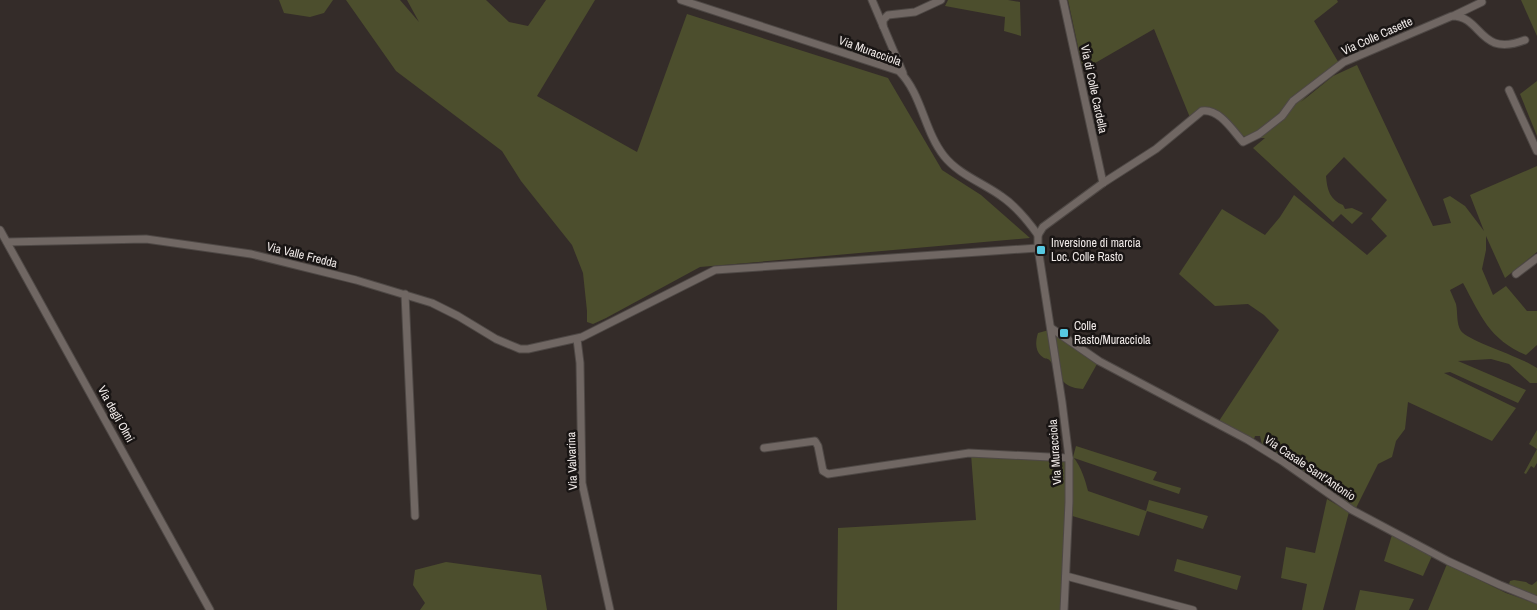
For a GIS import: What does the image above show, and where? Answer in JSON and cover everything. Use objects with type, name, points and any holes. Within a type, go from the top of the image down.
[{"type":"street","name":"Via Muracciola","points":[[681,0],[893,68],[904,76],[912,89],[944,156],[958,168],[1012,205],[1038,235],[1038,248],[1069,458],[1064,610]]},
{"type":"street","points":[[872,0],[904,76]]},
{"type":"street","points":[[883,26],[883,20],[888,15],[915,12],[940,0]]},
{"type":"street","name":"Via di Colle Cardella","points":[[1063,0],[1104,183]]},
{"type":"street","name":"Via Colle Casette","points":[[1104,183],[1156,149],[1202,111],[1211,111],[1217,114],[1243,142],[1258,134],[1282,116],[1293,101],[1344,62],[1452,16],[1482,2],[1481,0]]},
{"type":"street","points":[[1452,16],[1461,16],[1470,21],[1480,34],[1491,42],[1514,45],[1525,40]]},
{"type":"street","points":[[1509,90],[1537,151]]},
{"type":"street","points":[[1038,235],[1043,227],[1104,183]]},
{"type":"street","name":"Via degli Olmi","points":[[0,230],[210,610]]},
{"type":"street","name":"Via Valle Fredda","points":[[7,242],[131,238],[177,242],[276,260],[405,294],[441,307],[492,337],[520,349],[577,339],[715,270],[1038,248]]},
{"type":"street","points":[[1516,274],[1537,258]]},
{"type":"street","points":[[405,294],[416,516]]},
{"type":"street","name":"Via Casale Sant'Antonio","points":[[1051,328],[1099,361],[1282,460],[1352,510],[1448,561],[1537,600]]},
{"type":"street","name":"Via Valvarina","points":[[577,339],[580,363],[582,483],[610,610]]},
{"type":"street","points":[[764,448],[814,441],[817,444],[823,471],[830,474],[969,453],[1069,458]]},
{"type":"street","points":[[1066,576],[1193,610]]},
{"type":"green space","points":[[279,0],[333,0],[324,13],[310,17],[284,13]]},
{"type":"green space","points":[[346,0],[400,0],[419,22],[407,0],[486,0],[509,22],[528,26],[546,0],[595,0],[537,96],[637,152],[687,14],[888,78],[942,170],[981,195],[1030,238],[700,267],[606,318],[593,324],[587,322],[583,273],[572,245],[521,181],[502,151],[396,71]]},
{"type":"green space","points":[[948,0],[1008,0],[1020,2],[1021,36],[1004,31],[1005,17],[945,6]]},
{"type":"green space","points":[[1068,0],[1337,0],[1338,2],[1314,21],[1340,65],[1301,102],[1333,76],[1357,65],[1433,226],[1451,223],[1443,199],[1450,196],[1465,206],[1484,231],[1470,195],[1537,166],[1537,252],[1505,278],[1486,236],[1486,250],[1482,269],[1493,295],[1506,286],[1527,311],[1537,311],[1537,345],[1526,355],[1513,349],[1503,342],[1487,325],[1463,283],[1450,290],[1456,304],[1461,331],[1474,339],[1537,368],[1537,383],[1530,383],[1509,364],[1491,359],[1458,361],[1526,390],[1518,403],[1450,372],[1444,373],[1516,408],[1492,441],[1408,402],[1405,429],[1396,441],[1392,457],[1378,464],[1356,508],[1343,501],[1301,469],[1262,445],[1260,436],[1255,436],[1254,439],[1219,421],[1279,330],[1264,315],[1248,304],[1215,306],[1179,274],[1222,209],[1265,235],[1280,217],[1294,195],[1367,255],[1387,236],[1371,219],[1387,200],[1344,157],[1326,176],[1328,190],[1332,197],[1343,205],[1345,209],[1352,208],[1363,213],[1352,224],[1341,214],[1333,222],[1253,148],[1265,138],[1251,138],[1236,134],[1217,113],[1205,111],[1191,120],[1154,29],[1083,70]]},
{"type":"green space","points":[[1521,0],[1537,0],[1537,36]]},
{"type":"green space","points":[[1537,81],[1537,136],[1520,94]]},
{"type":"green space","points":[[1049,330],[1097,364],[1083,389],[1065,384],[1055,367],[1048,359],[1041,356],[1037,350],[1036,340],[1038,333]]},
{"type":"green space","points":[[1537,430],[1537,449],[1529,444]]},
{"type":"green space","points":[[1076,446],[1157,472],[1153,480],[1181,488],[1179,494],[1074,458],[1079,465],[1088,491],[1146,511],[1149,500],[1208,516],[1203,529],[1147,511],[1139,536],[1069,515],[1064,610],[837,610],[838,528],[976,520],[971,454],[1069,458],[1073,457]]},
{"type":"green space","points":[[1537,449],[1537,463],[1534,468],[1531,466],[1526,474],[1524,473]]},
{"type":"green space","points":[[1327,499],[1349,512],[1323,610],[1302,610],[1307,584],[1281,578],[1286,547],[1315,553]]},
{"type":"green space","points":[[1392,535],[1432,556],[1423,576],[1384,561]]},
{"type":"green space","points":[[1177,559],[1241,576],[1237,590],[1174,571]]},
{"type":"green space","points":[[446,562],[541,575],[547,610],[420,610],[425,603],[413,585],[415,570]]},
{"type":"green space","points":[[1447,564],[1506,593],[1537,604],[1537,610],[1428,610]]},
{"type":"green space","points":[[1514,580],[1532,585],[1537,581],[1537,596],[1509,584],[1510,581]]},
{"type":"green space","points":[[1360,590],[1414,599],[1409,610],[1355,610]]},
{"type":"place","name":"Inversione di marcia Loc. Colle Rasto","points":[[1041,250]]},
{"type":"place","name":"Colle Rasto/Muracciola","points":[[1064,333]]}]
